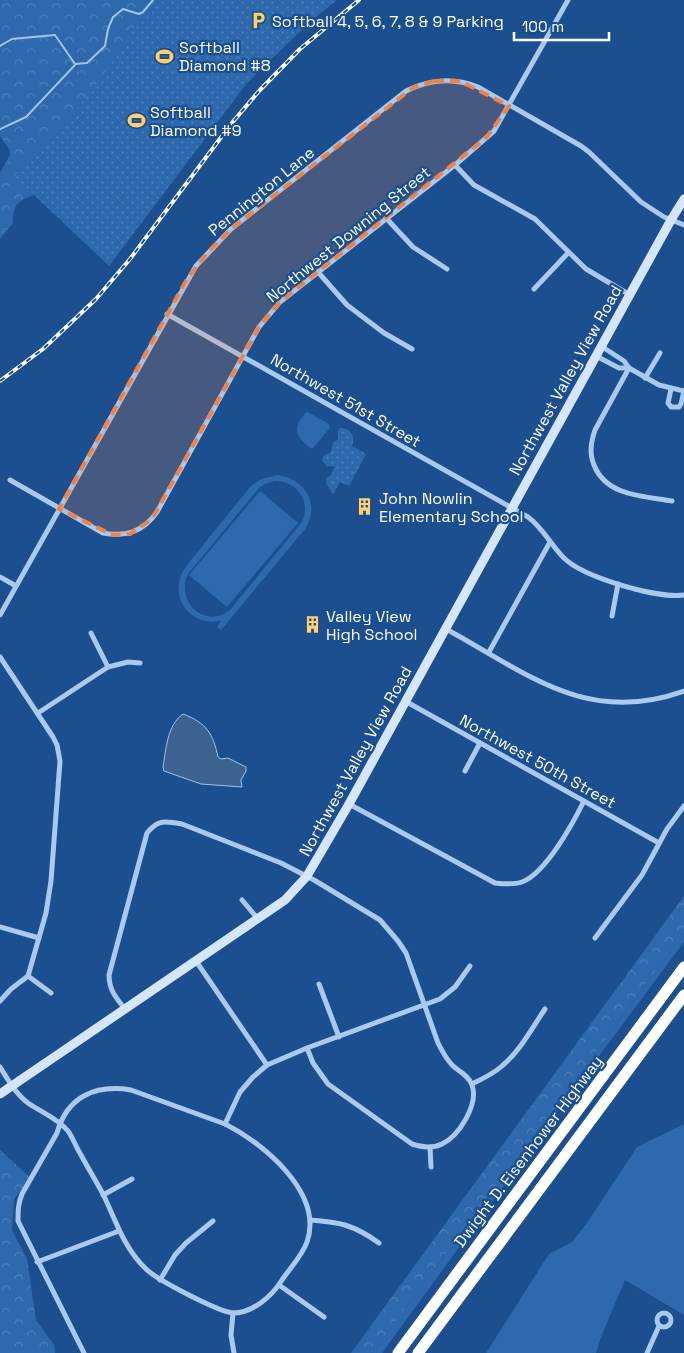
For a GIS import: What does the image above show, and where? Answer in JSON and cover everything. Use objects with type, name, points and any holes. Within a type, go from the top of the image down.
[{"type":"highway","name":"Dwight D. Eisenhower Highway","points":[[398,1353],[684,968]]},
{"type":"highway","name":"Dwight D. Eisenhower Highway","points":[[418,1353],[684,995]]},
{"type":"street","name":"Northwest Downing Street","points":[[60,509],[103,533],[112,535],[130,534],[145,526],[157,512],[243,356],[259,328],[271,312],[280,302],[454,165],[494,131],[568,0]]},
{"type":"street","name":"Pennington Lane","points":[[0,616],[196,266],[220,239],[406,91],[434,80],[460,81],[478,87],[589,152],[641,202],[670,220],[684,225]]},
{"type":"street","points":[[454,165],[474,185],[535,219],[586,269],[630,295]]},
{"type":"street","name":"Northwest Valley View Road","points":[[0,1094],[285,900],[307,876],[446,629],[670,220],[684,199]]},
{"type":"street","points":[[386,218],[413,247],[447,269]]},
{"type":"street","points":[[534,288],[568,253]]},
{"type":"street","points":[[318,272],[348,305],[384,333],[412,349]]},
{"type":"street","name":"Northwest 51st Street","points":[[168,314],[534,521],[550,542],[572,565],[618,584],[667,596],[684,595]]},
{"type":"street","points":[[602,346],[624,361],[628,368],[645,378],[671,389],[684,392],[679,407],[670,407],[668,403],[671,389]]},
{"type":"street","points":[[645,378],[660,353]]},
{"type":"street","points":[[596,356],[619,368],[628,368]]},
{"type":"street","points":[[628,368],[591,440],[592,460],[602,479],[614,488],[623,492],[672,501]]},
{"type":"street","points":[[10,480],[60,509]]},
{"type":"street","points":[[489,652],[550,542]]},
{"type":"street","points":[[0,577],[16,586]]},
{"type":"street","points":[[612,616],[618,584]]},
{"type":"street","points":[[446,629],[550,687],[589,700],[632,703],[656,700],[684,692]]},
{"type":"street","points":[[91,633],[108,667]]},
{"type":"street","points":[[0,657],[53,737],[57,744],[60,760],[49,901],[28,976],[0,1001]]},
{"type":"street","points":[[38,713],[108,667],[128,662],[140,663]]},
{"type":"street","name":"Northwest 50th Street","points":[[405,701],[660,844]]},
{"type":"street","points":[[465,771],[480,743]]},
{"type":"street","points":[[349,804],[495,883],[509,884],[523,881],[534,875],[566,835],[584,801]]},
{"type":"street","points":[[595,938],[642,874],[667,829],[684,806]]},
{"type":"street","points":[[125,1009],[112,992],[109,984],[109,975],[145,839],[152,826],[161,821],[182,824],[281,863],[307,876],[369,912],[389,929],[406,953],[444,1056],[472,1084],[474,1101],[468,1116],[450,1139],[444,1144],[421,1147],[412,1144],[328,1084],[313,1063],[307,1048]]},
{"type":"street","points":[[242,900],[258,919]]},
{"type":"street","points":[[0,927],[39,938]]},
{"type":"street","points":[[196,961],[267,1065]]},
{"type":"street","points":[[225,1124],[240,1092],[267,1065],[307,1048],[425,1005],[448,994],[470,966]]},
{"type":"street","points":[[28,976],[51,993]]},
{"type":"street","points":[[320,984],[339,1037]]},
{"type":"street","points":[[472,1084],[492,1074],[504,1065],[545,1009]]},
{"type":"street","points":[[0,1067],[12,1086],[27,1102],[60,1123],[68,1132],[103,1195],[130,1252],[148,1271],[160,1280],[220,1309],[233,1313],[254,1307],[263,1302],[279,1285],[306,1242],[310,1220],[307,1205],[286,1171],[262,1147],[225,1124],[131,1090],[104,1088],[91,1092],[77,1100],[60,1123],[57,1133],[22,1194],[18,1204],[18,1221],[84,1353]]},
{"type":"street","points":[[430,1147],[431,1167]]},
{"type":"street","points":[[103,1195],[132,1179]]},
{"type":"street","points":[[160,1280],[186,1243],[213,1220]]},
{"type":"street","points":[[310,1220],[344,1224],[368,1235],[379,1243]]},
{"type":"street","points":[[37,1262],[119,1230]]},
{"type":"street","points":[[279,1285],[324,1317]]},
{"type":"street","points":[[233,1313],[231,1335],[234,1353]]},
{"type":"street","points":[[647,1353],[659,1326]]},
{"type":"highlighted area","points":[[434,81],[460,81],[509,106],[486,138],[280,302],[259,327],[152,519],[130,534],[113,535],[59,509],[187,279],[207,253],[231,229],[414,87]]},
{"type":"green space","points":[[0,0],[181,0],[17,177],[34,195],[20,201],[15,208],[13,223],[0,239],[0,173],[10,155],[9,149],[0,136]]},
{"type":"green space","points":[[150,0],[337,0],[313,19],[247,83],[109,266],[14,176],[59,130],[87,96],[125,43]]},
{"type":"green space","points":[[307,412],[329,424],[330,428],[312,449],[299,437],[297,427]]},
{"type":"green space","points":[[340,428],[350,431],[353,436],[352,446],[366,454],[349,486],[340,482],[333,494],[326,483],[326,479],[331,475],[335,467],[327,467],[322,460],[323,456],[331,452],[333,443],[338,439]]},
{"type":"green space","points":[[278,475],[288,477],[303,487],[311,502],[310,520],[305,529],[221,630],[217,627],[221,621],[198,619],[183,606],[179,586],[181,576],[187,565],[250,487],[261,479]],"holes":[[[274,481],[289,484],[300,493],[305,507],[302,522],[230,610],[211,617],[202,615],[189,603],[185,584],[188,574],[259,488]]]},
{"type":"green space","points":[[260,491],[298,523],[227,607],[189,575]]},
{"type":"green space","points":[[684,896],[684,933],[372,1353],[351,1353]]},
{"type":"green space","points":[[684,933],[684,942],[382,1353],[372,1353]]},
{"type":"green space","points":[[684,1124],[684,1315],[625,1280],[596,1353],[486,1353],[549,1254],[572,1242],[587,1223],[637,1147]]},
{"type":"green space","points":[[0,1150],[31,1178],[14,1199],[12,1230],[27,1259],[36,1320],[54,1345],[55,1353],[0,1353]]},
{"type":"shaded area","points":[[183,714],[198,721],[208,730],[218,757],[221,759],[228,758],[246,767],[241,780],[242,787],[201,784],[164,771],[165,753],[170,731]]},
{"type":"waterway","points":[[0,46],[12,39],[55,35],[75,64],[87,63],[105,46],[108,29],[113,17],[123,9],[139,14],[153,0]]},
{"type":"waterway","points":[[0,129],[26,117],[75,65]]},
{"type":"railway","points":[[0,381],[43,349],[96,299],[130,259],[231,124],[259,91],[300,49],[359,0]]},
{"type":"place","name":"Softball 4, 5, 6, 7, 8 & 9 Parking","points":[[258,21]]},
{"type":"place","name":"Softball Diamond #8","points":[[165,56]]},
{"type":"place","name":"Softball Diamond #9","points":[[136,121]]},
{"type":"place","name":"John Nowlin Elementary School","points":[[365,507]]},
{"type":"place","name":"Valley View High School","points":[[312,625]]}]
